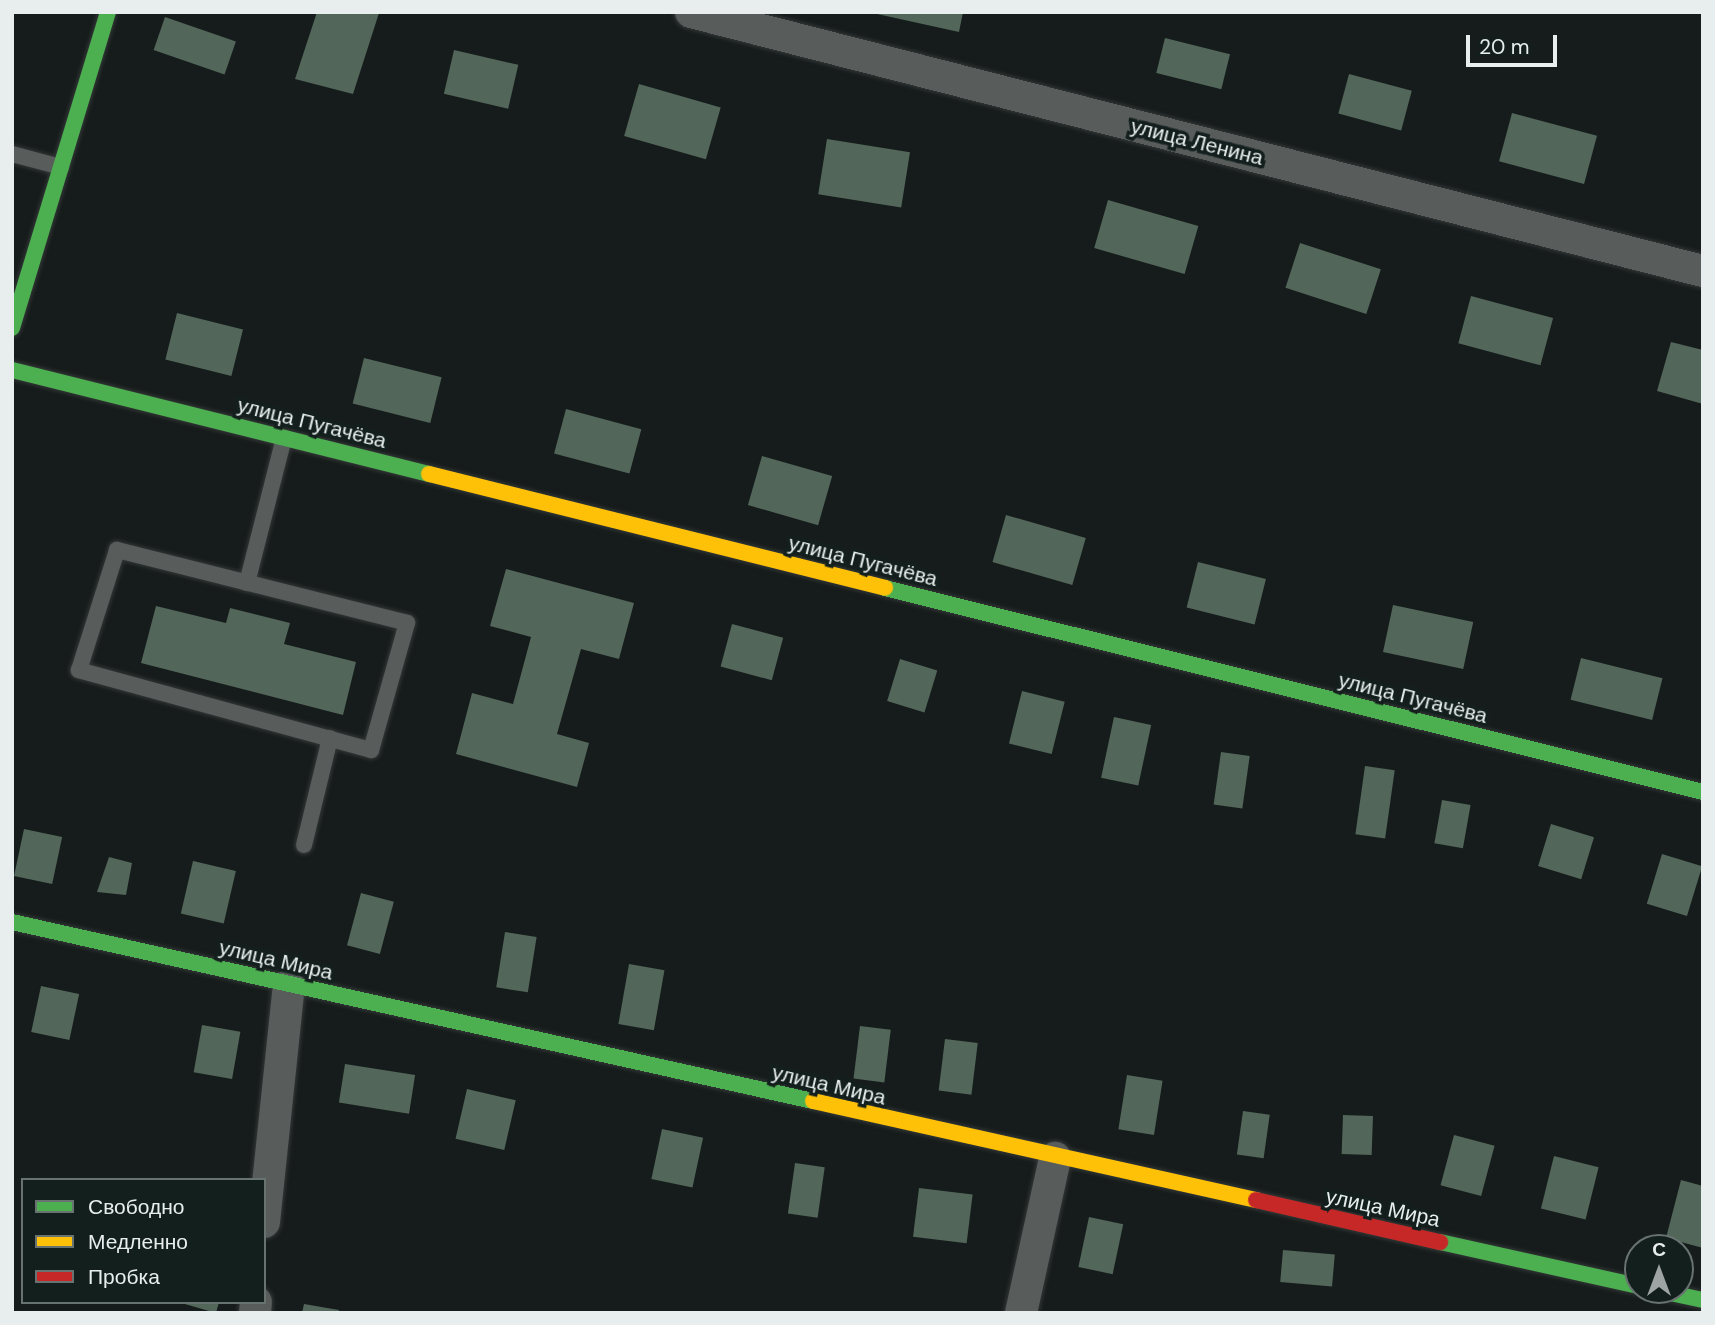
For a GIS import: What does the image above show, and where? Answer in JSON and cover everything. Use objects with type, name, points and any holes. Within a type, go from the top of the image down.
[{"type":"street","points":[[12,328],[108,12]]},
{"type":"street","name":"улица Ленина","points":[[691,12],[1703,271]]},
{"type":"street","name":"улица Пугачёва","points":[[12,370],[1703,792]]},
{"type":"street","name":"улица Мира","points":[[12,922],[1624,1283]]},
{"type":"street","points":[[266,1203],[289,985]]},
{"type":"street","points":[[1021,1313],[1055,1157]]},
{"type":"lane","points":[[12,154],[61,167]]},
{"type":"lane","points":[[247,583],[284,438]]},
{"type":"lane","points":[[117,550],[247,583],[407,623],[371,750],[79,670],[117,550]]},
{"type":"lane","points":[[304,845],[330,738]]},
{"type":"building","points":[[317,12],[379,13],[353,94],[295,79]]},
{"type":"building","points":[[868,12],[963,12],[959,32]]},
{"type":"building","points":[[165,17],[236,41],[225,75],[154,50]]},
{"type":"building","points":[[1165,38],[1230,54],[1221,89],[1156,73]]},
{"type":"building","points":[[454,50],[518,65],[508,109],[444,94]]},
{"type":"building","points":[[1349,74],[1412,91],[1401,130],[1338,114]]},
{"type":"building","points":[[639,84],[721,107],[706,159],[624,136]]},
{"type":"building","points":[[1512,113],[1597,136],[1584,184],[1499,161]]},
{"type":"building","points":[[827,139],[910,152],[901,207],[818,194]]},
{"type":"building","points":[[1108,200],[1198,226],[1185,274],[1094,248]]},
{"type":"building","points":[[1300,243],[1381,269],[1366,314],[1285,288]]},
{"type":"building","points":[[1471,296],[1553,318],[1540,365],[1458,343]]},
{"type":"building","points":[[177,313],[243,329],[231,376],[165,360]]},
{"type":"building","points":[[1671,342],[1703,350],[1703,404],[1657,391]]},
{"type":"building","points":[[364,358],[442,377],[430,423],[353,404]]},
{"type":"building","points":[[566,409],[641,429],[629,474],[554,453]]},
{"type":"building","points":[[762,456],[832,476],[818,525],[748,505]]},
{"type":"building","points":[[1006,515],[1086,538],[1072,585],[992,562]]},
{"type":"building","points":[[1198,562],[1266,579],[1255,625],[1187,608]]},
{"type":"building","points":[[506,569],[634,603],[619,659],[581,649],[557,734],[589,743],[577,787],[456,754],[472,693],[513,704],[531,637],[490,626]]},
{"type":"building","points":[[1393,605],[1473,622],[1463,669],[1383,652]]},
{"type":"building","points":[[156,606],[226,623],[230,608],[290,623],[284,644],[356,662],[343,715],[141,663]]},
{"type":"building","points":[[732,624],[783,638],[772,680],[721,667]]},
{"type":"building","points":[[1581,658],[1663,678],[1652,720],[1571,700]]},
{"type":"building","points":[[900,659],[937,670],[924,712],[887,701]]},
{"type":"building","points":[[1022,691],[1065,702],[1052,754],[1009,743]]},
{"type":"building","points":[[1114,717],[1151,725],[1138,786],[1101,778]]},
{"type":"building","points":[[1221,752],[1250,756],[1242,809],[1214,804]]},
{"type":"building","points":[[1365,766],[1395,770],[1385,839],[1355,834]]},
{"type":"building","points":[[1442,800],[1471,805],[1463,848],[1434,843]]},
{"type":"building","points":[[1551,824],[1594,837],[1581,879],[1538,866]]},
{"type":"building","points":[[24,829],[62,837],[52,884],[14,876]]},
{"type":"building","points":[[1662,854],[1702,866],[1687,916],[1647,904]]},
{"type":"building","points":[[109,857],[132,863],[126,895],[97,892]]},
{"type":"building","points":[[193,861],[236,871],[224,924],[181,914]]},
{"type":"building","points":[[361,893],[394,902],[380,954],[347,945]]},
{"type":"building","points":[[505,932],[537,937],[528,992],[496,987]]},
{"type":"building","points":[[629,964],[664,970],[654,1030],[618,1024]]},
{"type":"building","points":[[41,986],[79,994],[69,1040],[31,1032]]},
{"type":"building","points":[[202,1025],[240,1032],[232,1079],[194,1072]]},
{"type":"building","points":[[860,1026],[891,1030],[884,1082],[854,1079]]},
{"type":"building","points":[[945,1039],[978,1043],[971,1095],[939,1091]]},
{"type":"building","points":[[345,1064],[415,1075],[409,1114],[339,1103]]},
{"type":"building","points":[[1127,1075],[1163,1081],[1154,1135],[1118,1129]]},
{"type":"building","points":[[467,1089],[516,1100],[504,1150],[456,1139]]},
{"type":"building","points":[[1243,1111],[1270,1115],[1264,1158],[1237,1155]]},
{"type":"building","points":[[1343,1115],[1373,1116],[1372,1155],[1342,1154]]},
{"type":"building","points":[[662,1129],[703,1138],[692,1188],[651,1179]]},
{"type":"building","points":[[1454,1135],[1495,1146],[1481,1196],[1441,1185]]},
{"type":"building","points":[[1554,1156],[1599,1167],[1586,1220],[1541,1208]]},
{"type":"building","points":[[795,1163],[825,1167],[818,1218],[788,1214]]},
{"type":"building","points":[[1681,1180],[1703,1186],[1703,1248],[1694,1246],[1694,1234],[1667,1234]]},
{"type":"building","points":[[919,1188],[973,1195],[967,1243],[913,1237]]},
{"type":"building","points":[[1089,1217],[1123,1224],[1113,1274],[1078,1267]]},
{"type":"building","points":[[1283,1250],[1335,1255],[1332,1286],[1280,1282]]},
{"type":"building","points":[[185,1304],[218,1304],[216,1313]]},
{"type":"building","points":[[304,1304],[339,1310],[339,1313],[302,1313]]},
{"type":"traffic: fast","points":[[12,328],[108,12]]},
{"type":"traffic: fast","points":[[12,370],[429,474]]},
{"type":"traffic: fast","points":[[885,588],[1703,792]]},
{"type":"traffic: fast","points":[[12,922],[813,1101]]},
{"type":"traffic: fast","points":[[1440,1242],[1624,1283]]},
{"type":"traffic: fast","points":[[1694,1298],[1703,1300]]},
{"type":"traffic: slow","points":[[429,474],[885,588]]},
{"type":"traffic: slow","points":[[813,1101],[1256,1200]]},
{"type":"traffic: jam","points":[[1256,1200],[1440,1242]]}]
